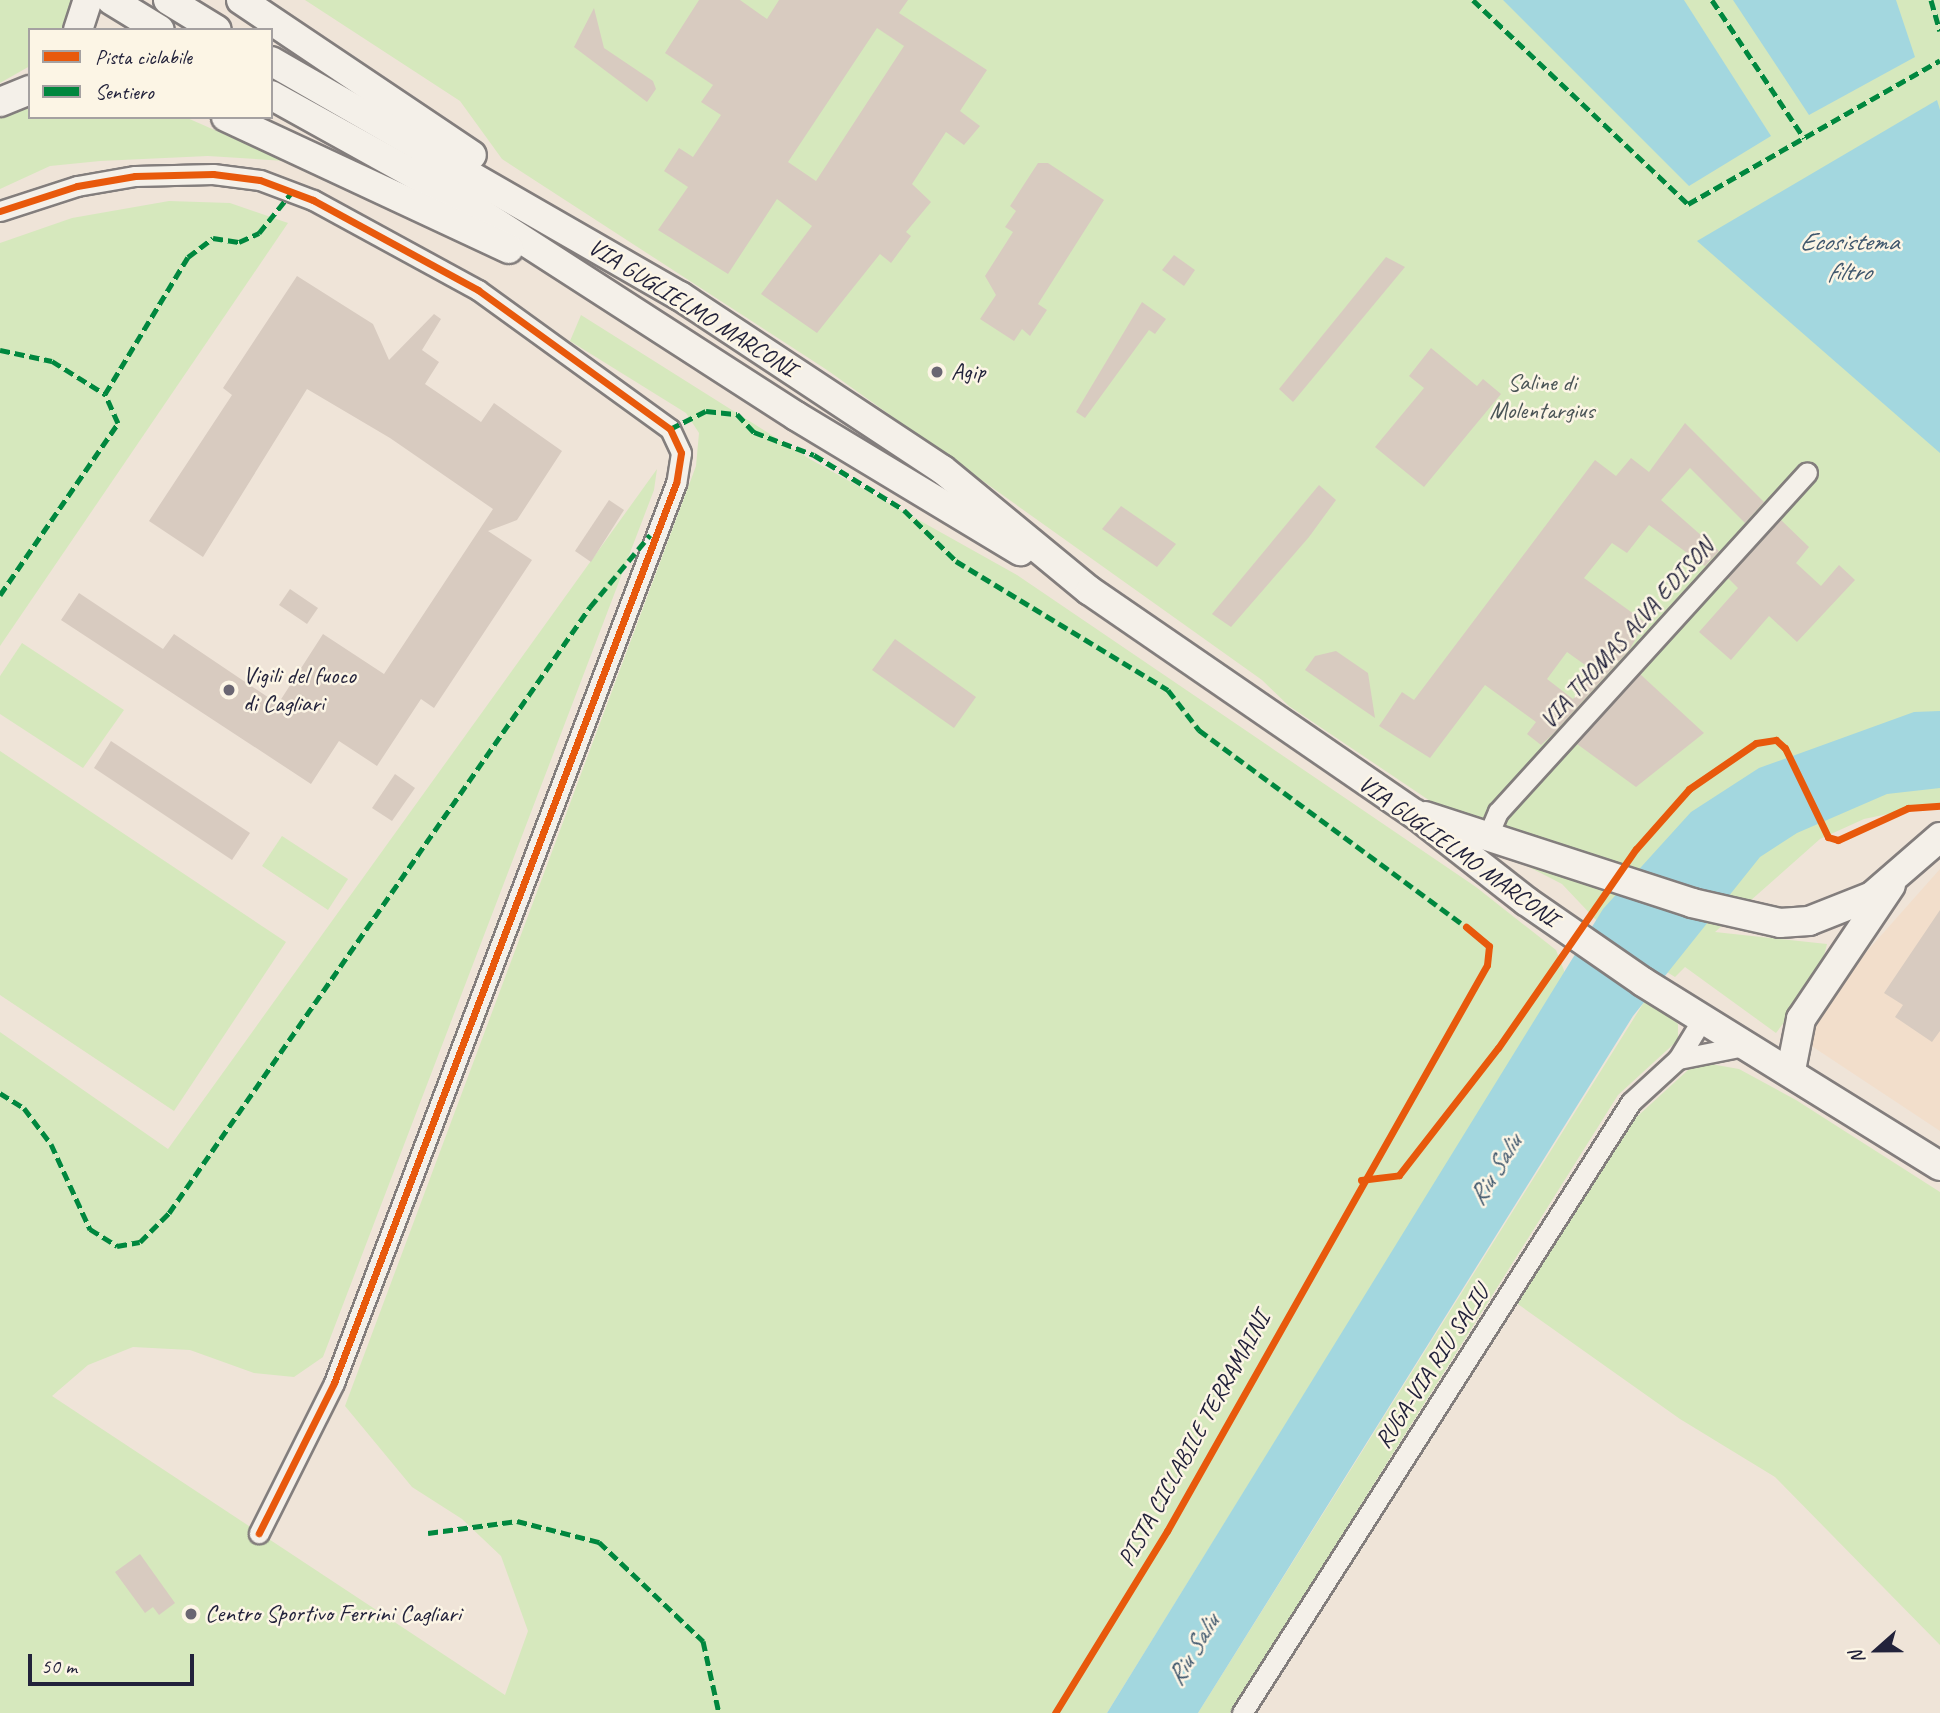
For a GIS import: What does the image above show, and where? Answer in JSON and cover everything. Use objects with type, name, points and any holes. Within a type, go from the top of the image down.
[{"type":"main road","points":[[79,28],[88,0]]},
{"type":"main road","points":[[111,0],[157,28]]},
{"type":"main road","points":[[168,0],[214,28]]},
{"type":"main road","points":[[242,0],[680,296]]},
{"type":"main road","name":"VIA GUGLIELMO MARCONI","points":[[273,62],[680,296],[943,470],[1090,591]]},
{"type":"main road","points":[[0,102],[28,91]]},
{"type":"main road","name":"VIA GUGLIELMO MARCONI","points":[[273,96],[464,202],[796,416],[1090,591],[1415,814],[1526,901],[1695,1013],[1791,1070],[1940,1166]]},
{"type":"main road","points":[[230,119],[509,248],[796,416]]},
{"type":"main road","points":[[1415,814],[1489,833],[1588,869],[1744,918],[1809,921],[1872,896],[1895,879]]},
{"type":"main road","points":[[1791,1070],[1801,1019],[1910,859],[1940,837]]},
{"type":"street","points":[[0,211],[77,186],[135,176],[213,174],[260,180],[313,200],[478,290],[670,429],[681,453],[676,483],[334,1383],[259,1533]]},
{"type":"street","name":"VIA THOMAS ALVA EDISON","points":[[1489,833],[1498,812],[1807,473]]},
{"type":"street","name":"RUGA-VIA RIU SALIU","points":[[1242,1713],[1631,1102],[1678,1059],[1695,1013]]},
{"type":"street","points":[[1678,1059],[1749,1045]]},
{"type":"shaded area","points":[[1940,869],[1940,1131],[1801,1039],[1837,985]]},
{"type":"green space","points":[[0,0],[73,0],[62,28],[28,28],[28,67],[0,83]]},
{"type":"green space","name":"Saline di Molentargius","points":[[305,0],[1940,0],[1940,803],[1864,819],[1820,839],[1715,932],[1827,944],[1819,976],[1776,1033],[1685,967],[1675,977],[1615,940],[1562,884],[1482,843],[1454,817],[1289,706],[1262,680],[827,370],[502,159],[460,101]]},
{"type":"green space","points":[[28,104],[28,119],[190,119],[285,161],[208,156],[100,161],[50,166],[0,189],[0,114]]},
{"type":"green space","points":[[169,201],[230,203],[288,223],[0,646],[0,243],[72,218]]},
{"type":"green space","points":[[581,315],[808,458],[1017,575],[1476,887],[1556,950],[1565,973],[1107,1713],[0,1713],[0,1032],[168,1149],[657,469],[654,490],[323,1357],[294,1377],[254,1373],[190,1350],[133,1347],[88,1365],[52,1396],[505,1695],[528,1631],[501,1556],[462,1519],[412,1487],[345,1406],[696,466],[699,433],[686,413],[570,341]]},
{"type":"green space","points":[[22,643],[124,710],[83,768],[0,714],[0,676]]},
{"type":"green space","points":[[0,751],[286,942],[174,1111],[0,995]]},
{"type":"green space","points":[[282,836],[348,879],[328,910],[262,866]]},
{"type":"green space","points":[[1646,999],[1678,1024],[1678,1040],[1618,1095],[1230,1713],[1198,1713]]},
{"type":"green space","points":[[1705,1063],[1739,1069],[1796,1100],[1940,1192],[1940,1645],[1775,1477],[1680,1419],[1515,1302],[1629,1124],[1688,1070]]},
{"type":"water","points":[[1503,0],[1684,0],[1771,136],[1689,186]]},
{"type":"water","points":[[1733,0],[1896,0],[1915,57],[1809,115]]},
{"type":"water","name":"Ecosistema filtro","points":[[1937,100],[1940,110],[1940,453],[1697,241]]},
{"type":"water","name":"Riu Saliu","points":[[1940,711],[1940,788],[1887,794],[1797,833],[1760,857],[1633,1016],[1198,1713],[1107,1713],[1603,909],[1691,812],[1759,768],[1914,712]]},
{"type":"building","points":[[699,0],[740,0],[767,19],[779,0],[908,0],[899,13],[987,70],[960,111],[980,126],[964,145],[946,132],[912,184],[931,202],[906,232],[911,236],[891,263],[880,254],[817,333],[761,294],[812,226],[777,199],[728,274],[658,230],[688,187],[664,171],[679,148],[693,157],[721,115],[701,102],[713,85],[665,53]],"holes":[[[877,28],[904,46],[816,181],[788,162]]]},
{"type":"building","points":[[594,8],[604,48],[653,81],[656,89],[647,102],[574,47]]},
{"type":"building","points":[[1038,163],[1048,163],[1104,200],[1038,304],[1047,310],[1030,336],[1022,329],[1014,341],[980,319],[996,295],[985,276],[1013,232],[1005,227],[1016,211],[1010,206]]},
{"type":"building","points":[[1174,255],[1195,270],[1184,286],[1162,270]]},
{"type":"building","points":[[1386,257],[1405,267],[1293,402],[1279,389]]},
{"type":"building","points":[[297,276],[373,324],[389,360],[434,314],[441,319],[422,350],[439,362],[425,384],[481,422],[494,403],[562,451],[517,520],[488,531],[532,560],[434,708],[421,699],[377,766],[339,741],[311,784],[61,620],[79,593],[163,649],[174,634],[278,704],[323,634],[384,674],[493,509],[390,438],[307,389],[203,557],[149,521],[232,395],[223,388]]},
{"type":"building","points":[[1142,302],[1166,319],[1155,334],[1149,330],[1085,418],[1076,412]]},
{"type":"building","points":[[1431,348],[1477,386],[1483,379],[1501,394],[1424,487],[1375,447],[1424,388],[1409,376]]},
{"type":"building","points":[[1685,423],[1764,502],[1745,523],[1690,468],[1661,500],[1719,551],[1705,566],[1649,525],[1627,553],[1612,543],[1584,578],[1645,622],[1630,649],[1553,734],[1541,745],[1527,734],[1536,722],[1485,685],[1430,758],[1379,726],[1402,692],[1414,700],[1595,460],[1616,476],[1631,458],[1649,472]],"holes":[[[1567,652],[1595,672],[1573,699],[1547,679]]]},
{"type":"building","points":[[1319,485],[1336,500],[1309,537],[1231,627],[1212,614]]},
{"type":"building","points":[[609,500],[624,510],[591,562],[575,551]]},
{"type":"building","points":[[1121,506],[1176,544],[1157,567],[1102,529]]},
{"type":"building","points":[[1781,520],[1809,547],[1796,563],[1821,586],[1839,565],[1855,580],[1797,642],[1769,616],[1731,660],[1699,632],[1738,588],[1728,578]]},
{"type":"building","points":[[290,589],[318,608],[307,624],[279,605]]},
{"type":"building","points":[[895,639],[976,697],[954,728],[872,670]]},
{"type":"building","points":[[1336,651],[1368,673],[1375,718],[1305,670],[1315,656]]},
{"type":"building","points":[[1640,674],[1704,733],[1636,787],[1577,744]]},
{"type":"building","points":[[111,741],[250,833],[232,860],[94,768]]},
{"type":"building","points":[[395,774],[415,788],[392,821],[372,808]]},
{"type":"building","points":[[1940,910],[1940,1031],[1932,1042],[1895,1017],[1903,1005],[1884,993]]},
{"type":"building","points":[[140,1554],[175,1603],[159,1615],[153,1607],[145,1613],[115,1572]]},
{"type":"marked path","points":[[1473,0],[1688,204],[1940,60]]},
{"type":"marked path","points":[[1712,0],[1804,138]]},
{"type":"marked path","points":[[1931,0],[1940,31]]},
{"type":"marked path","points":[[0,595],[118,423],[105,394],[188,257],[213,238],[239,242],[259,233],[292,192]]},
{"type":"marked path","points":[[0,350],[52,361],[105,394]]},
{"type":"marked path","points":[[670,429],[706,411],[737,414],[754,432],[814,455],[904,510],[956,561],[1168,690],[1199,730],[1466,927]]},
{"type":"marked path","points":[[0,1093],[24,1108],[51,1144],[90,1229],[117,1246],[140,1242],[169,1213],[590,607],[650,535]]},
{"type":"marked path","points":[[428,1533],[517,1521],[599,1542],[703,1641],[719,1713]]},
{"type":"cycle path","points":[[0,211],[77,186],[135,176],[213,174],[260,180],[313,200],[478,290],[670,429],[681,453],[676,483],[334,1383],[259,1533]]},
{"type":"cycle path","points":[[1361,1180],[1399,1175],[1498,1048],[1636,849],[1689,789],[1756,743],[1776,740],[1785,748],[1828,837],[1838,840],[1908,808],[1940,806]]},
{"type":"cycle path","name":"PISTA CICLABILE TERRAMAINI","points":[[1055,1713],[1167,1531],[1487,965],[1489,946],[1466,927]]},
{"type":"place","name":"Agip","points":[[937,372]]},
{"type":"place","name":"Vigili del fuoco di Cagliari","points":[[229,690]]},
{"type":"place","name":"Centro Sportivo Ferrini Cagliari","points":[[191,1614]]}]
